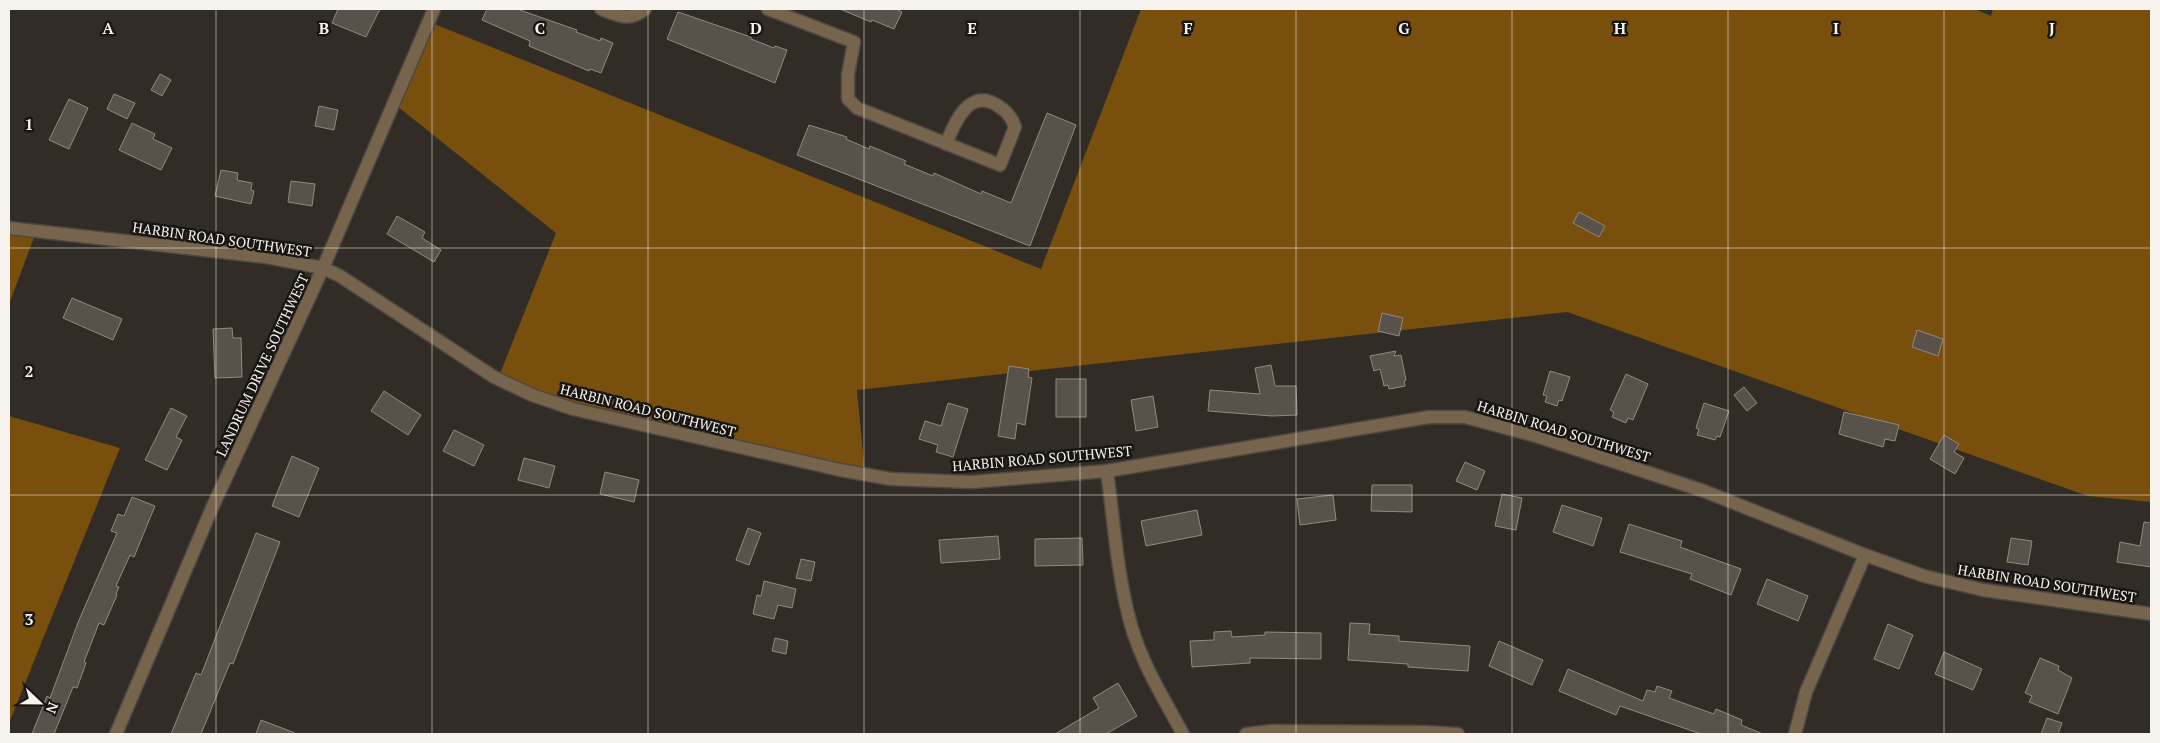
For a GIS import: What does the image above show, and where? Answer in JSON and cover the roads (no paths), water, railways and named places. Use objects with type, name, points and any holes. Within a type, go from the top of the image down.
[{"type":"street","name":"LANDRUM DRIVE SOUTHWEST","points":[[116,734],[212,508],[323,268],[434,9]]},
{"type":"street","points":[[601,9],[624,18],[639,14],[645,9]]},
{"type":"street","points":[[768,9],[854,42],[848,74],[848,99],[856,108],[946,144],[1000,165],[1015,127],[1006,111],[991,102],[972,102],[962,111],[946,144]]},
{"type":"street","name":"HARBIN ROAD SOUTHWEST","points":[[9,228],[266,257],[323,268],[340,276],[494,377],[532,395],[573,409],[840,470],[891,479],[972,482],[1107,471],[1429,417],[1465,417],[1536,436],[1704,491],[1865,555],[1924,576],[1983,590],[2151,614]]},
{"type":"street","points":[[1107,471],[1122,583],[1131,626],[1150,673],[1183,734]]},
{"type":"street","points":[[1795,734],[1806,692],[1865,555]]},
{"type":"street","points":[[1246,734],[1291,731],[1458,734]]}]
